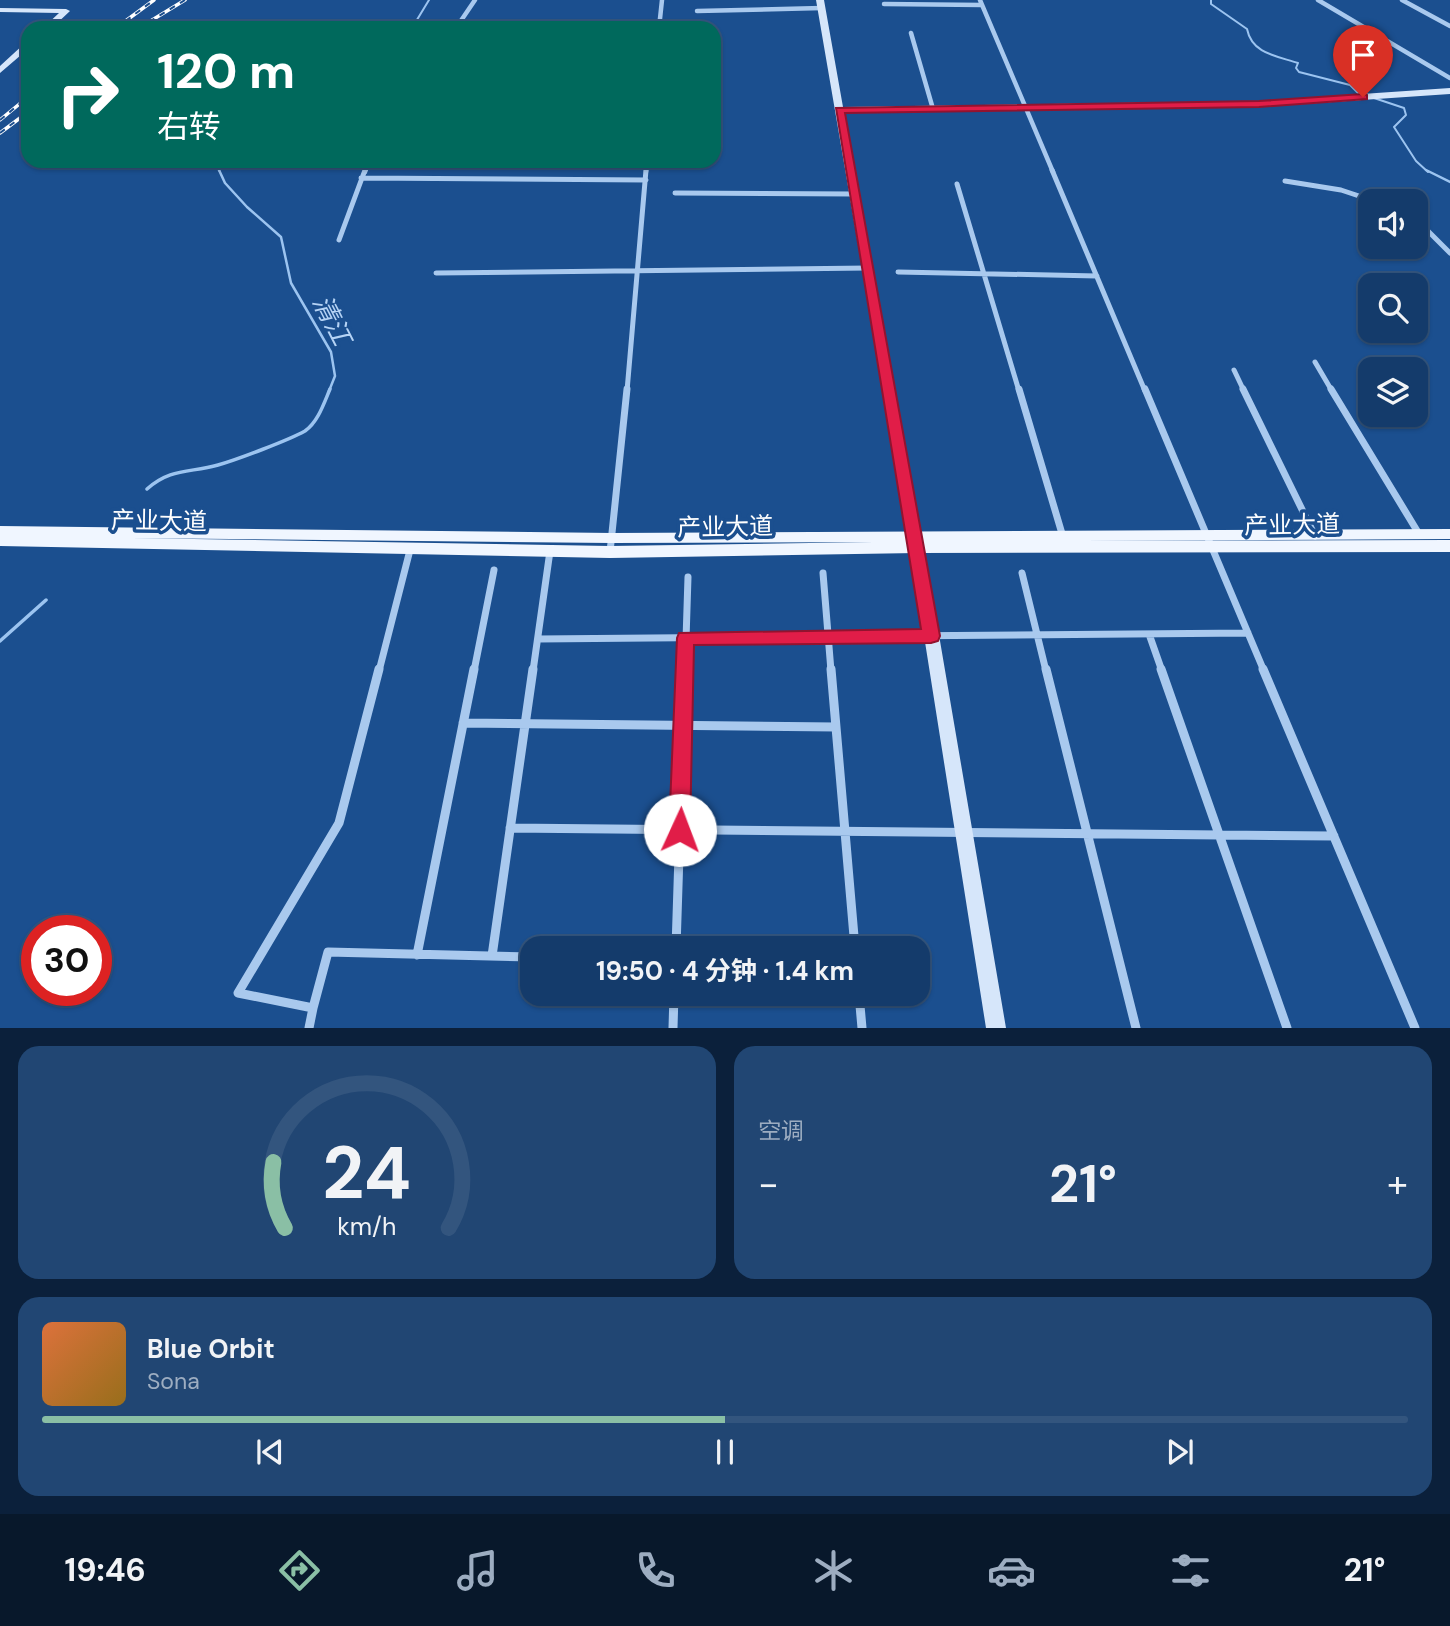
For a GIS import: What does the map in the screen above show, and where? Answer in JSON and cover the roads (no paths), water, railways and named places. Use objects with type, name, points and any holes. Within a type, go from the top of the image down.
[{"type":"main road","name":"产业大道","points":[[0,531],[611,545],[1063,537],[1210,543],[1315,536],[1450,534]]},
{"type":"main road","name":"产业大道","points":[[0,541],[550,551],[611,545]]},
{"type":"main road","name":"产业大道","points":[[916,541],[1450,546]]},
{"type":"street","points":[[461,21],[475,0]]},
{"type":"street","points":[[660,21],[662,0]]},
{"type":"street","points":[[1318,0],[1450,78]]},
{"type":"street","points":[[1402,0],[1450,26]]},
{"type":"street","points":[[884,4],[981,2],[1415,1027]]},
{"type":"street","points":[[697,11],[821,4],[916,541],[996,1027]]},
{"type":"street","points":[[0,10],[66,11],[55,21]]},
{"type":"street","points":[[911,33],[933,108]]},
{"type":"street","points":[[0,70],[21,51]]},
{"type":"street","points":[[840,110],[1259,104],[1450,91]]},
{"type":"street","points":[[339,240],[366,168]]},
{"type":"street","points":[[611,545],[647,168]]},
{"type":"street","points":[[361,178],[646,180]]},
{"type":"street","points":[[1285,181],[1341,190],[1358,196]]},
{"type":"street","points":[[957,184],[1063,537]]},
{"type":"street","points":[[676,192],[854,194]]},
{"type":"street","points":[[1428,231],[1450,253]]},
{"type":"street","points":[[436,273],[867,268]]},
{"type":"street","points":[[898,272],[1097,276]]},
{"type":"street","points":[[1314,362],[1419,534]]},
{"type":"street","points":[[1234,370],[1315,536]]},
{"type":"street","points":[[313,1008],[238,993],[339,823],[410,550]]},
{"type":"street","points":[[492,956],[550,551]]},
{"type":"street","points":[[417,955],[494,570]]},
{"type":"street","points":[[823,573],[854,936]]},
{"type":"street","points":[[1022,573],[1136,1027]]},
{"type":"street","points":[[676,936],[688,577]]},
{"type":"street","points":[[538,639],[1248,633]]},
{"type":"street","points":[[1149,634],[1287,1027]]},
{"type":"street","points":[[463,723],[836,727]]},
{"type":"street","points":[[510,828],[1334,836]]},
{"type":"street","points":[[309,1027],[328,952],[520,957]]},
{"type":"street","points":[[673,1027],[674,1006]]},
{"type":"street","points":[[860,1006],[862,1027]]},
{"type":"waterway","name":"清江","points":[[416,21],[429,0]]},
{"type":"waterway","points":[[1211,0],[1211,4],[1247,29],[1254,44],[1266,53],[1298,63],[1296,68],[1299,72],[1350,85],[1360,95]]},
{"type":"waterway","points":[[1374,98],[1404,108],[1406,115],[1394,127],[1416,161],[1428,172]]},
{"type":"waterway","points":[[1426,170],[1450,182]]},
{"type":"waterway","name":"清江","points":[[220,171],[225,183],[247,207],[281,237],[291,283],[331,352],[335,376],[329,391]]},
{"type":"waterway","name":"清江","points":[[147,489],[172,474],[226,462],[305,431],[317,417],[330,389]]},
{"type":"waterway","name":"清江","points":[[0,641],[46,600]]},
{"type":"railway","points":[[126,21],[154,0]]},
{"type":"railway","points":[[150,21],[185,0]]},
{"type":"railway","points":[[0,120],[21,103]]},
{"type":"railway","points":[[0,133],[21,117]]}]
